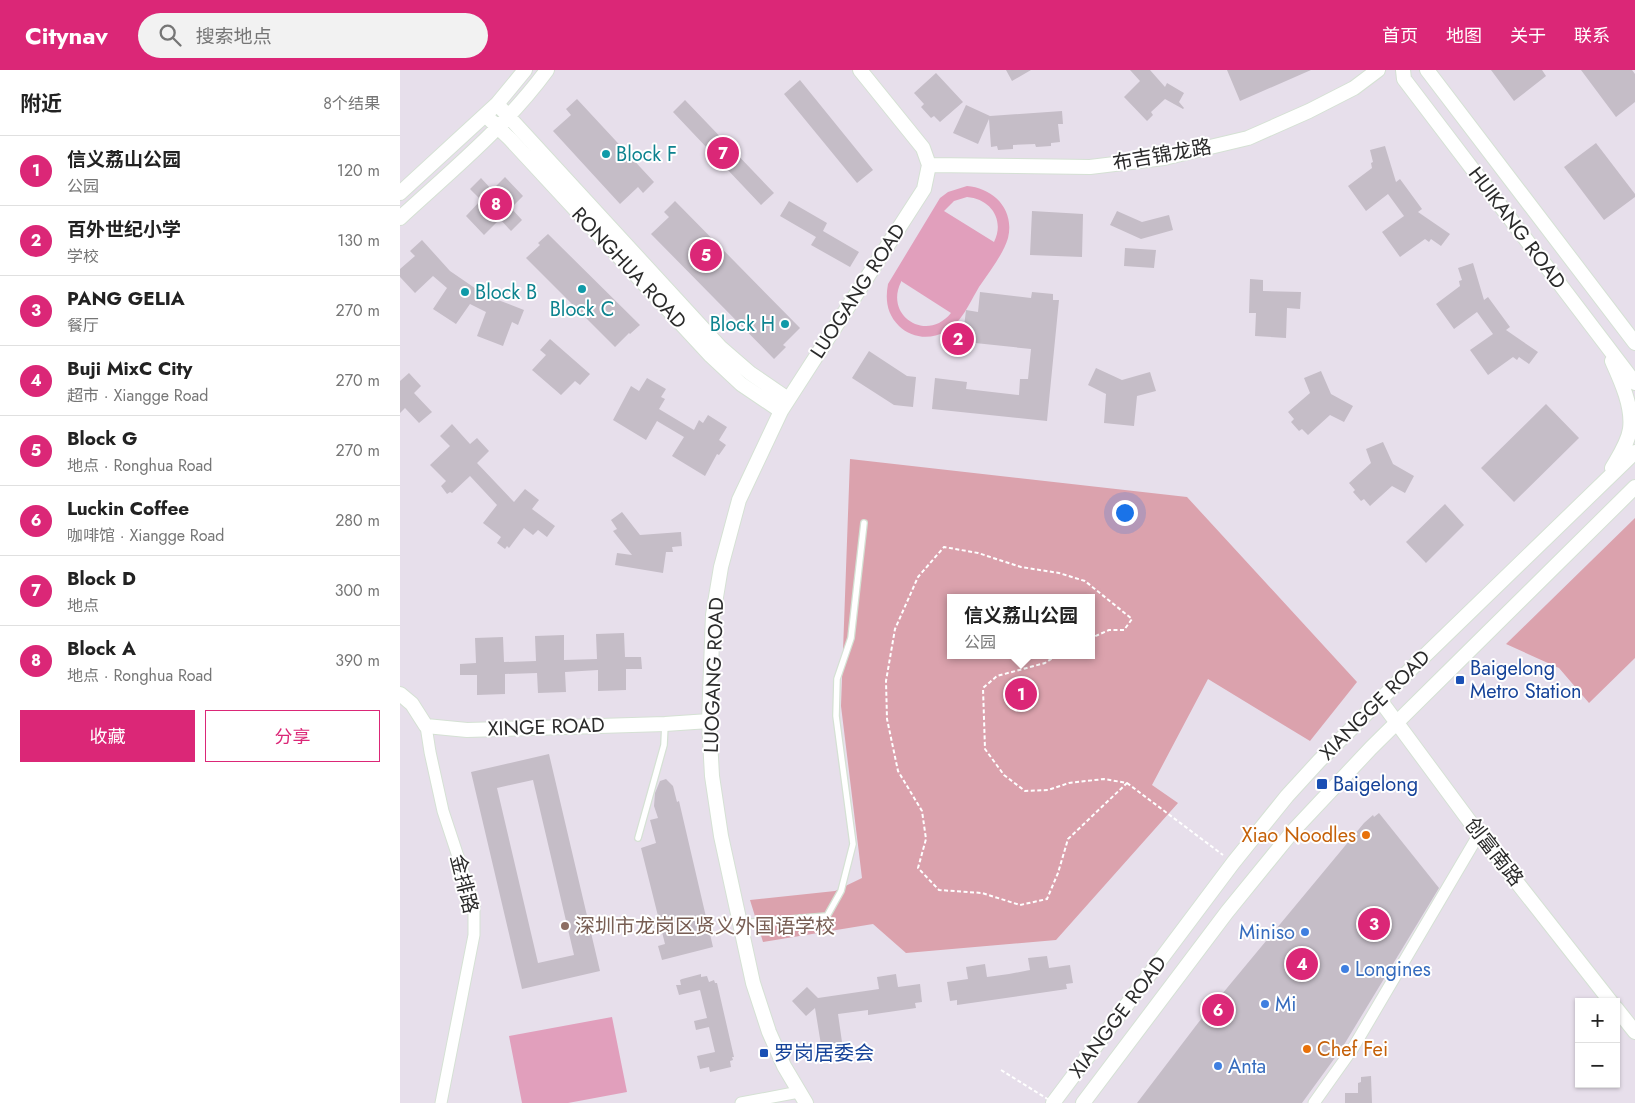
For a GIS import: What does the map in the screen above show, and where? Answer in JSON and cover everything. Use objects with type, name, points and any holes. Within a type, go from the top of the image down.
[{"type":"street","points":[[400,193],[497,104],[525,70]]},
{"type":"street","points":[[400,218],[503,122],[533,90],[547,70]]},
{"type":"street","points":[[860,70],[923,148],[929,166]]},
{"type":"street","name":"布吉锦龙路","points":[[929,166],[1090,167],[1164,158],[1248,138],[1309,111],[1354,88],[1378,70]]},
{"type":"street","name":"HUIKANG ROAD","points":[[1403,70],[1404,79],[1635,384]]},
{"type":"street","name":"HUIKANG ROAD","points":[[1427,70],[1635,343]]},
{"type":"street","name":"RONGHUA ROAD","points":[[497,104],[503,122],[711,356],[741,384],[781,411]]},
{"type":"street","name":"RONGHUA ROAD","points":[[485,115],[503,122],[720,347],[750,373],[788,399]]},
{"type":"street","name":"LUOGANG ROAD","points":[[802,1097],[784,1066],[769,1032],[753,983],[720,836],[712,776],[708,722],[713,615],[721,567],[739,500],[781,411],[924,188],[929,166]]},
{"type":"street","points":[[1602,484],[1620,454],[1630,428],[1624,390],[1605,344]]},
{"type":"street","name":"XIANGGE ROAD","points":[[1054,1103],[1233,863],[1287,796],[1312,768],[1380,700],[1635,452]]},
{"type":"street","name":"XIANGGE ROAD","points":[[1083,1103],[1262,868],[1326,795],[1635,487]]},
{"type":"street","points":[[1613,508],[1635,494]]},
{"type":"street","points":[[400,694],[412,704],[426,726]]},
{"type":"street","name":"创富南路","points":[[1380,700],[1479,834],[1608,998]]},
{"type":"street","name":"XINGE ROAD","points":[[426,726],[467,730],[708,722]]},
{"type":"street","name":"金排路","points":[[426,726],[443,811],[474,906],[474,935],[441,1103]]},
{"type":"street","points":[[1314,1103],[1353,1048],[1479,834]]},
{"type":"street","points":[[1620,1013],[1635,1032]]},
{"type":"street","points":[[740,1103],[802,1097]]},
{"type":"lane","points":[[739,923],[827,916],[841,891],[853,844],[836,716],[837,679],[851,638],[864,523]]},
{"type":"lane","points":[[638,838],[664,745],[665,724]]},
{"type":"path","points":[[1095,636],[1109,630],[1124,630],[1132,619],[1085,581],[1059,573],[1021,566],[978,552],[944,547],[918,577],[895,629],[886,681],[886,719],[898,771],[922,811],[926,839],[918,868],[939,890],[982,893],[1020,905],[1047,899],[1058,873],[1068,839],[1127,783]]},
{"type":"path","points":[[1051,659],[1045,663],[997,676],[983,688],[985,749],[1004,775],[1025,791],[1048,790],[1069,783],[1104,779],[1127,783],[1233,863]]},
{"type":"path","points":[[1002,1070],[1054,1103]]},
{"type":"shaded area","points":[[967,186],[985,191],[993,196],[1005,209],[1008,218],[1008,238],[999,257],[956,324],[939,335],[927,337],[915,335],[899,326],[889,312],[887,301],[888,284],[940,198],[948,192]],"holes":[[[967,197],[983,202],[994,212],[998,226],[994,242],[944,211],[954,201]],[[901,281],[951,313],[941,322],[931,326],[911,322],[903,315],[898,305],[897,294]]]},
{"type":"shaded area","points":[[850,459],[1187,497],[1357,682],[1310,741],[1208,679],[1152,785],[1178,803],[1056,940],[906,953],[873,924],[763,942],[750,900],[835,891],[862,878],[841,706]]},
{"type":"shaded area","points":[[1635,518],[1635,658],[1589,703],[1559,668],[1506,644]]},
{"type":"shaded area","points":[[612,1017],[627,1092],[568,1103],[522,1103],[509,1036]]},
{"type":"building","points":[[1006,70],[1031,70],[1012,81]]},
{"type":"building","points":[[1130,70],[1150,70],[1165,87],[1167,83],[1184,93],[1179,102],[1184,108],[1165,99],[1151,112],[1153,115],[1147,121],[1124,97],[1140,81]]},
{"type":"building","points":[[1227,70],[1311,70],[1240,101]]},
{"type":"building","points":[[1491,70],[1542,70],[1546,76],[1514,101]]},
{"type":"building","points":[[1581,70],[1632,70],[1635,74],[1635,102],[1616,117]]},
{"type":"building","points":[[936,73],[963,102],[940,122],[934,116],[931,118],[921,107],[924,104],[914,93]]},
{"type":"building","points":[[800,80],[873,170],[857,183],[784,94]]},
{"type":"building","name":"Block F","points":[[577,99],[654,182],[643,193],[638,187],[620,204],[553,131],[571,115],[566,109]]},
{"type":"building","points":[[685,100],[774,193],[761,205],[673,112]]},
{"type":"building","points":[[966,105],[990,116],[1062,111],[1063,124],[1058,124],[1060,142],[1051,143],[1051,146],[1036,147],[1035,144],[1013,145],[1013,149],[998,150],[997,146],[991,147],[989,119],[978,144],[953,133]]},
{"type":"building","points":[[1596,143],[1635,194],[1635,197],[1604,220],[1564,167]]},
{"type":"building","points":[[1385,146],[1396,182],[1400,179],[1422,209],[1418,212],[1450,234],[1441,246],[1431,239],[1429,242],[1425,239],[1400,257],[1382,232],[1404,216],[1388,194],[1366,211],[1348,186],[1372,168],[1371,163],[1373,162],[1370,150]]},
{"type":"building","points":[[505,177],[523,196],[511,208],[522,220],[511,231],[500,219],[484,235],[466,216],[481,200],[470,189],[481,178],[492,190]]},
{"type":"building","points":[[675,201],[800,328],[783,345],[786,347],[774,359],[651,234],[669,217],[664,212]]},
{"type":"building","points":[[789,201],[827,223],[823,231],[859,252],[850,267],[811,245],[816,237],[780,216]]},
{"type":"building","points":[[1032,211],[1083,214],[1082,257],[1030,255]]},
{"type":"building","points":[[1117,211],[1142,222],[1169,215],[1173,230],[1141,239],[1110,225]]},
{"type":"building","name":"Block C","points":[[548,234],[640,325],[615,347],[526,258],[540,245],[538,243]]},
{"type":"building","name":"Block B","points":[[422,240],[450,271],[485,295],[524,310],[518,325],[512,322],[503,346],[477,336],[486,312],[470,304],[456,324],[433,309],[447,288],[433,276],[415,293],[400,277],[400,269],[415,256],[410,251]]},
{"type":"building","points":[[1125,248],[1156,250],[1154,268],[1124,266]]},
{"type":"building","points":[[1473,263],[1484,300],[1488,297],[1510,327],[1506,330],[1538,352],[1529,364],[1519,357],[1517,360],[1513,357],[1488,375],[1470,350],[1493,334],[1477,312],[1454,329],[1436,304],[1460,286],[1459,281],[1462,280],[1458,268]]},
{"type":"building","points":[[1250,279],[1263,280],[1263,291],[1301,292],[1300,309],[1287,308],[1286,338],[1255,336],[1256,313],[1249,313]]},
{"type":"building","points":[[980,292],[1031,298],[1032,292],[1053,294],[1053,300],[1059,300],[1047,421],[932,409],[935,378],[967,382],[966,389],[1019,395],[1020,379],[1028,379],[1031,349],[956,341],[957,326],[964,327],[966,310],[978,312]]},
{"type":"building","points":[[550,339],[590,374],[580,385],[575,381],[561,395],[532,370],[546,355],[540,350]]},
{"type":"building","points":[[869,351],[907,376],[916,377],[913,407],[894,405],[852,378]]},
{"type":"building","points":[[1096,368],[1122,380],[1150,372],[1156,391],[1137,396],[1134,426],[1104,423],[1106,394],[1088,385]]},
{"type":"building","points":[[1321,371],[1331,394],[1353,406],[1344,422],[1330,415],[1308,435],[1302,429],[1299,431],[1291,422],[1294,419],[1288,412],[1310,393],[1304,378]]},
{"type":"building","points":[[409,373],[421,386],[414,393],[432,412],[419,423],[405,408],[400,413],[400,381]]},
{"type":"building","points":[[647,378],[666,389],[661,397],[665,399],[659,409],[694,430],[699,420],[703,423],[708,415],[727,427],[719,440],[726,445],[719,455],[717,454],[705,476],[672,456],[684,437],[657,421],[646,440],[613,420],[631,386],[639,391]]},
{"type":"building","points":[[1546,404],[1579,438],[1514,502],[1481,468]]},
{"type":"building","points":[[452,424],[470,444],[477,438],[489,451],[477,463],[514,502],[525,489],[539,500],[532,509],[555,526],[547,537],[538,530],[533,535],[524,528],[509,548],[507,546],[505,549],[497,543],[501,537],[483,523],[497,505],[470,476],[452,493],[447,494],[441,486],[446,481],[430,465],[450,446],[440,436]]},
{"type":"building","points":[[1383,442],[1393,464],[1414,476],[1405,493],[1392,486],[1370,506],[1364,499],[1361,501],[1353,492],[1355,490],[1349,483],[1371,463],[1366,449]]},
{"type":"building","points":[[1445,504],[1464,525],[1426,563],[1406,542]]},
{"type":"building","points":[[622,512],[640,535],[681,532],[682,546],[672,547],[673,552],[666,552],[663,573],[615,565],[617,553],[632,555],[613,531],[617,529],[611,520]]},
{"type":"building","points":[[624,633],[625,657],[641,657],[642,669],[626,669],[626,690],[598,691],[598,670],[565,672],[566,692],[538,693],[537,673],[505,674],[505,694],[477,695],[477,675],[460,675],[460,664],[476,663],[475,638],[503,637],[504,662],[536,661],[535,636],[564,635],[564,660],[597,659],[596,634]]},
{"type":"building","points":[[549,754],[600,971],[522,989],[471,772]],"holes":[[[533,780],[574,955],[538,963],[497,788]]]},
{"type":"building","points":[[666,779],[673,786],[677,802],[679,801],[713,947],[662,960],[658,946],[665,944],[641,848],[656,843],[650,820],[658,818],[654,806],[655,793],[660,781]]},
{"type":"building","points":[[1379,813],[1439,888],[1342,1048],[1302,1103],[1137,1103],[1198,1023],[1364,823],[1373,815],[1374,817]]},
{"type":"building","points":[[1047,956],[1049,968],[1070,965],[1073,983],[1066,984],[1067,989],[957,1005],[957,1000],[950,1001],[947,982],[968,979],[966,967],[985,964],[987,977],[1030,970],[1028,958]]},
{"type":"building","points":[[701,974],[701,977],[707,976],[709,982],[714,980],[717,983],[734,1057],[730,1061],[731,1067],[710,1072],[709,1067],[700,1069],[697,1056],[715,1052],[709,1027],[696,1030],[694,1021],[707,1018],[700,990],[679,995],[676,985],[681,985],[680,980],[682,979]]},
{"type":"building","points":[[896,974],[898,987],[920,984],[922,1002],[915,1003],[916,1008],[868,1015],[868,1010],[838,1014],[842,1042],[821,1045],[815,1008],[806,1016],[792,1001],[807,987],[818,998],[879,989],[877,977]]},
{"type":"building","points":[[1371,1076],[1372,1103],[1345,1103],[1345,1093],[1358,1093],[1358,1083],[1361,1082],[1361,1077]]},
{"type":"place","name":"Block D","points":[[723,153]]},
{"type":"place","name":"Block F","points":[[606,154]]},
{"type":"place","name":"Block A","points":[[496,204]]},
{"type":"place","name":"Block G","points":[[706,255]]},
{"type":"place","name":"Block C","points":[[582,289]]},
{"type":"place","name":"Block B","points":[[465,292]]},
{"type":"place","name":"Block H","points":[[785,324]]},
{"type":"place","name":"百外世纪小学","points":[[958,339]]},
{"type":"place","name":"Baigelong Metro Station","points":[[1460,680]]},
{"type":"place","name":"信义荔山公园","points":[[1021,694]]},
{"type":"place","name":"Baigelong","points":[[1322,784]]},
{"type":"place","name":"Xiao Noodles","points":[[1366,835]]},
{"type":"place","name":"PANG GELIA","points":[[1374,924]]},
{"type":"place","name":"深圳市龙岗区贤义外国语学校","points":[[565,926]]},
{"type":"place","name":"Miniso","points":[[1305,932]]},
{"type":"place","name":"Buji MixC City","points":[[1302,964]]},
{"type":"place","name":"Longines","points":[[1345,969]]},
{"type":"place","name":"Mi","points":[[1265,1004]]},
{"type":"place","name":"Luckin Coffee","points":[[1218,1010]]},
{"type":"place","name":"Chef Fei","points":[[1307,1049]]},
{"type":"place","name":"罗岗居委会","points":[[764,1053]]},
{"type":"place","name":"Anta","points":[[1218,1066]]}]
